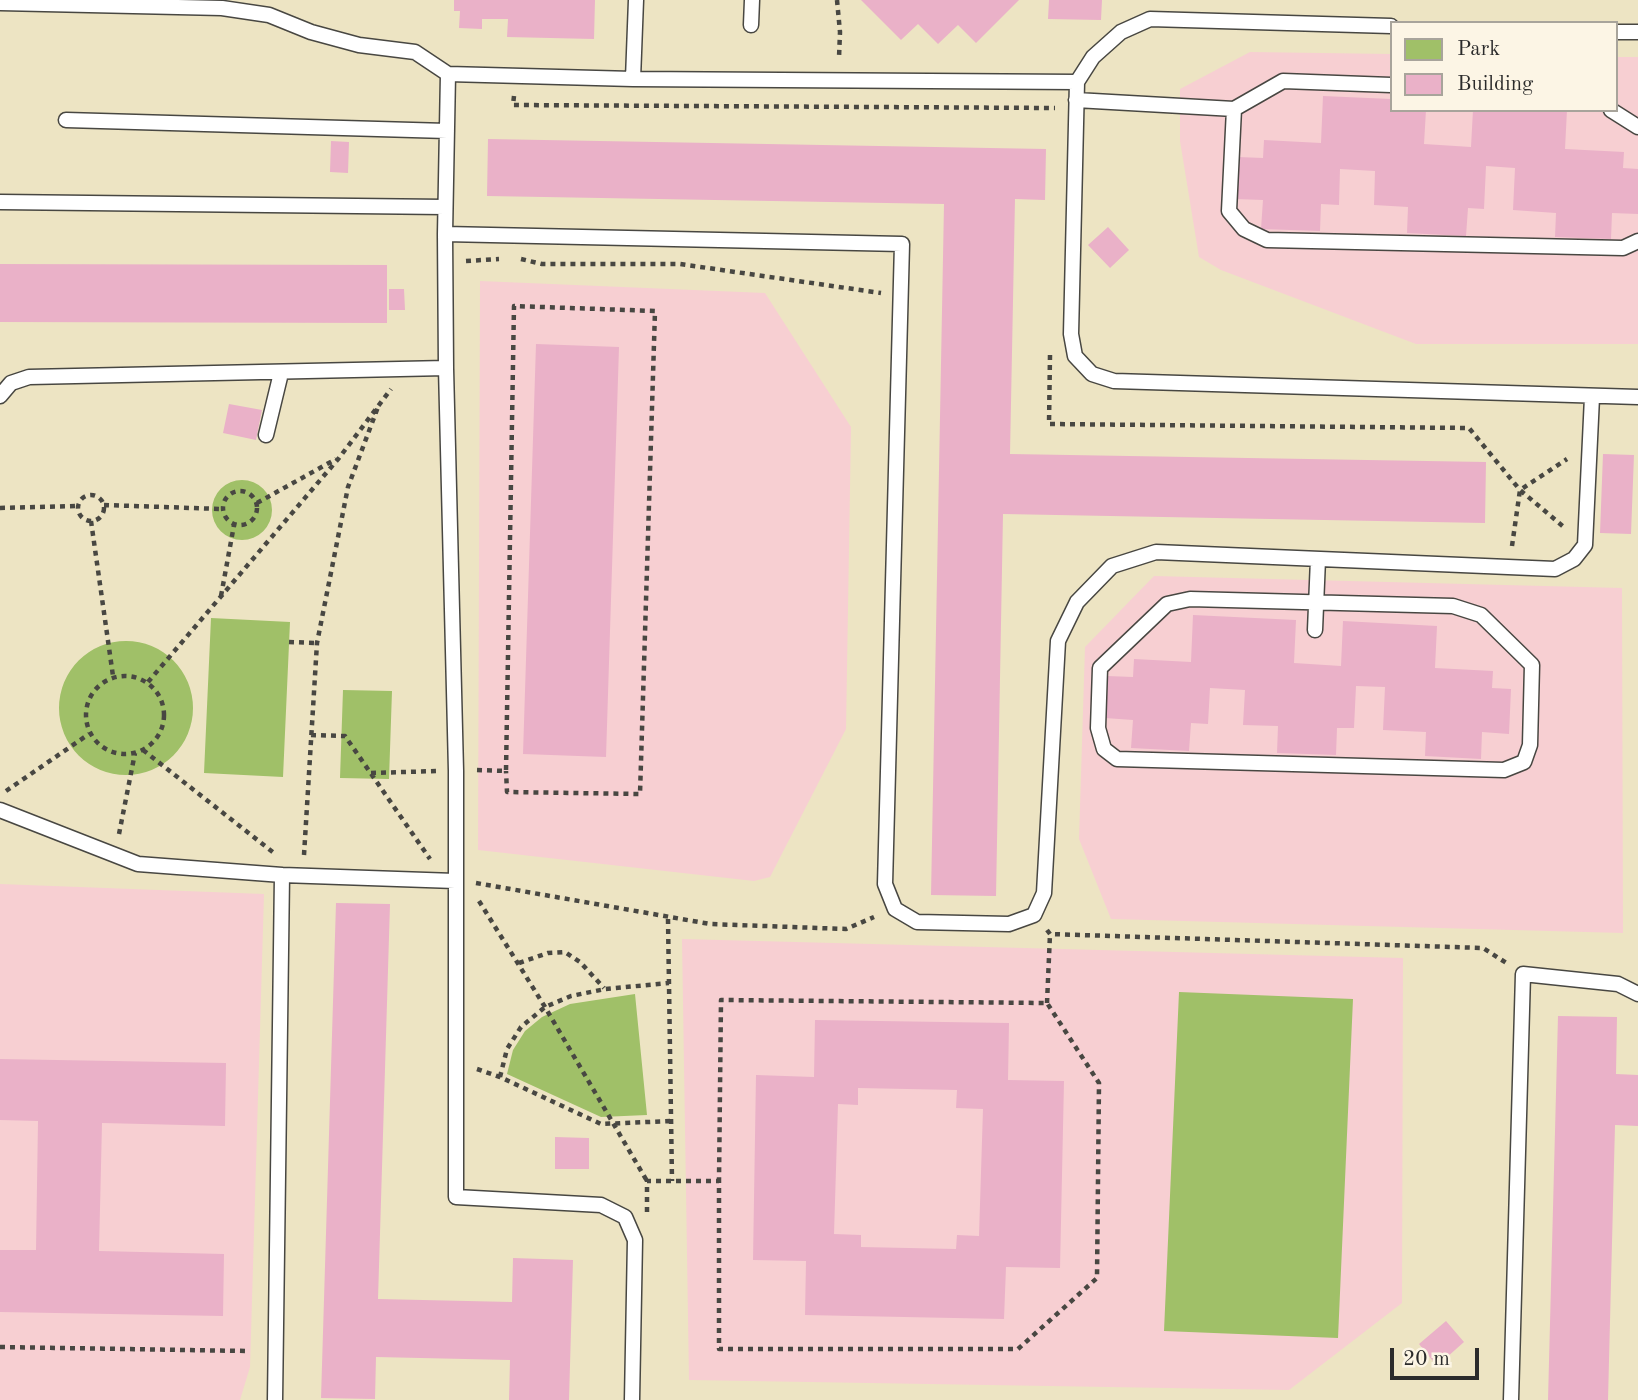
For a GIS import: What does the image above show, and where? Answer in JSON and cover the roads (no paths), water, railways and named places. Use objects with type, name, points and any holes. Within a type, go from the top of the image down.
[{"type":"lane","points":[[633,79],[636,0]]},
{"type":"lane","points":[[751,25],[752,0]]},
{"type":"lane","points":[[0,3],[222,8],[269,15],[311,32],[359,45],[415,52],[448,74],[633,79],[1077,82]]},
{"type":"lane","points":[[1390,26],[1150,19],[1121,32],[1093,57],[1077,82],[1071,334],[1075,356],[1091,374],[1114,382],[1638,397]]},
{"type":"lane","points":[[1617,32],[1638,32]]},
{"type":"lane","points":[[448,74],[445,234],[456,758],[456,1197],[601,1205],[625,1217],[635,1240],[632,1400]]},
{"type":"lane","points":[[1076,100],[1234,109],[1283,81],[1390,85]]},
{"type":"lane","points":[[1234,109],[1229,211],[1244,229],[1267,240],[1623,248],[1638,241]]},
{"type":"lane","points":[[1614,112],[1638,127]]},
{"type":"lane","points":[[66,120],[447,131]]},
{"type":"lane","points":[[0,202],[445,207]]},
{"type":"lane","points":[[445,234],[902,244],[885,884],[895,909],[918,922],[1009,924],[1034,915],[1044,893],[1058,641],[1077,602],[1112,566],[1156,552],[1555,569],[1574,559],[1585,545],[1592,397]]},
{"type":"lane","points":[[0,396],[11,383],[29,377],[446,368]]},
{"type":"lane","points":[[266,435],[281,373]]},
{"type":"lane","points":[[1315,630],[1318,559]]},
{"type":"lane","points":[[1191,599],[1316,602],[1453,606],[1481,615],[1532,665],[1530,745],[1524,762],[1504,770],[1117,759],[1104,749],[1098,728],[1100,668],[1167,604],[1191,599]]},
{"type":"lane","points":[[0,810],[138,864],[282,875],[456,881]]},
{"type":"lane","points":[[275,1400],[282,875]]},
{"type":"lane","points":[[1511,1400],[1523,974],[1618,984],[1638,994]]}]
